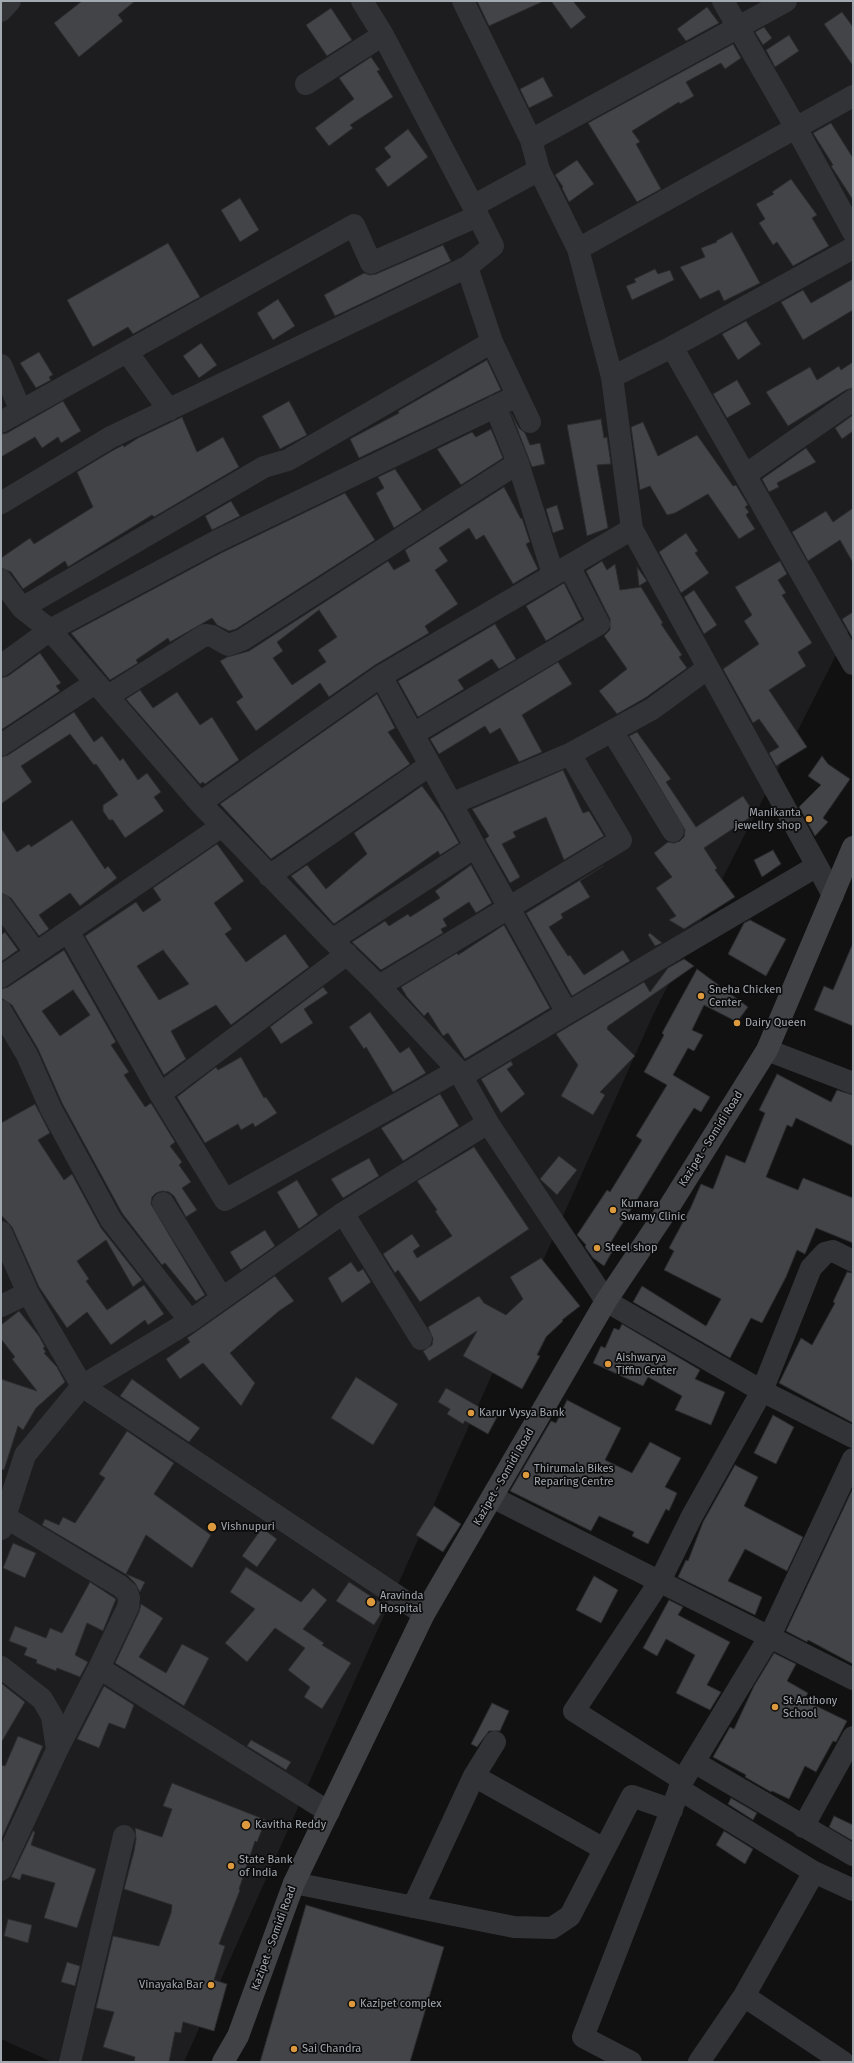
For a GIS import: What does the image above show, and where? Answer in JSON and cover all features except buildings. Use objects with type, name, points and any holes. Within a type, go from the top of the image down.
[{"type":"street","points":[[1,11],[10,1]]},
{"type":"street","points":[[1,503],[112,437],[467,268],[493,246],[383,35],[362,1]]},
{"type":"street","points":[[723,1],[796,128],[853,232]]},
{"type":"street","points":[[531,140],[786,1]]},
{"type":"street","points":[[465,2],[531,140],[539,170],[578,249],[612,377],[632,529],[833,895]]},
{"type":"street","points":[[306,84],[383,35]]},
{"type":"street","points":[[578,249],[853,96]]},
{"type":"street","points":[[1,422],[354,225],[371,263],[475,211],[539,170]]},
{"type":"street","points":[[612,377],[672,347],[853,248]]},
{"type":"street","points":[[467,268],[492,342],[530,422]]},
{"type":"street","points":[[22,608],[264,467],[288,460],[492,342]]},
{"type":"street","points":[[672,347],[853,664]]},
{"type":"street","points":[[127,352],[169,410]]},
{"type":"street","points":[[1,365],[21,411]]},
{"type":"street","points":[[1,666],[50,630],[215,542],[517,396]]},
{"type":"street","points":[[745,476],[853,400]]},
{"type":"street","points":[[413,734],[599,624],[561,570],[495,406]]},
{"type":"street","points":[[1,745],[205,635],[212,636],[228,645],[242,640],[518,463]]},
{"type":"street","points":[[200,803],[381,676],[632,529]]},
{"type":"street","points":[[1,580],[22,608],[50,630],[200,803],[269,876],[379,986],[460,1073],[488,1123],[606,1301],[762,1391],[853,1437]]},
{"type":"street","points":[[451,804],[570,754],[652,709],[708,668]]},
{"type":"street","points":[[381,676],[567,1013]]},
{"type":"street","points":[[612,731],[673,831]]},
{"type":"street","points":[[379,986],[621,840],[570,754]]},
{"type":"street","points":[[269,876],[430,765]]},
{"type":"street","points":[[1,977],[222,826]]},
{"type":"street","points":[[160,1094],[339,947],[475,847]]},
{"type":"street","name":"Kazipet - Somidi Road","points":[[224,2062],[238,2036],[294,1883],[424,1614],[606,1301],[668,1207],[767,1050],[853,847]]},
{"type":"street","points":[[68,931],[160,1094],[225,1200],[460,1073],[567,1013],[817,866]]},
{"type":"street","points":[[1,905],[36,953]]},
{"type":"street","points":[[1,1011],[27,1055],[51,1109],[111,1220],[190,1321]]},
{"type":"street","points":[[767,1050],[853,1083]]},
{"type":"street","points":[[1,1868],[57,1750],[128,1607],[129,1598],[127,1592],[120,1586],[3,1523],[25,1455],[82,1386],[190,1321],[343,1214],[488,1123]]},
{"type":"street","points":[[163,1203],[222,1298]]},
{"type":"street","points":[[343,1214],[421,1339]]},
{"type":"street","points":[[1,1232],[28,1293],[82,1386],[424,1614]]},
{"type":"street","points":[[853,1261],[833,1251],[825,1253],[811,1268],[762,1391],[692,1516],[660,1582],[574,1711],[681,1785],[814,1872],[853,1890]]},
{"type":"street","points":[[1,1306],[28,1293]]},
{"type":"street","points":[[631,2062],[583,2038],[681,1785],[770,1636],[853,1459]]},
{"type":"street","points":[[492,1497],[853,1679]]},
{"type":"street","points":[[1,1667],[42,1699],[52,1716],[57,1750]]},
{"type":"street","points":[[99,1668],[329,1812]]},
{"type":"street","points":[[803,1827],[853,1737]]},
{"type":"street","points":[[413,1907],[474,1776],[495,1742]]},
{"type":"street","points":[[694,1762],[853,1855]]},
{"type":"street","points":[[474,1776],[604,1849]]},
{"type":"street","points":[[294,1883],[514,1927],[552,1928],[570,1916],[632,1796],[672,1810]]},
{"type":"street","points":[[70,2062],[124,1836]]},
{"type":"street","points":[[699,2062],[744,1996],[814,1872]]},
{"type":"street","points":[[744,1996],[843,2062]]},
{"type":"street","points":[[238,2036],[238,2062]]},
{"type":"shaded area","name":"Vishnupuri","points":[[1,1],[853,1],[853,622],[653,1015],[184,2062],[52,2062],[1,2039]]},
{"type":"place","name":"Manikanta jewellry shop","points":[[809,819]]},
{"type":"place","name":"Sneha Chicken Center","points":[[701,996]]},
{"type":"place","name":"Dairy Queen","points":[[737,1023]]},
{"type":"place","name":"Kumara Swamy Clinic","points":[[613,1210]]},
{"type":"place","name":"Steel shop","points":[[597,1248]]},
{"type":"place","name":"Aishwarya Tiffin Center","points":[[608,1364]]},
{"type":"place","name":"Karur Vysya Bank","points":[[471,1413]]},
{"type":"place","name":"Thirumala Bikes Reparing Centre","points":[[526,1475]]},
{"type":"place","name":"Vishnupuri","points":[[212,1527]]},
{"type":"place","name":"Aravinda Hospital","points":[[371,1602]]},
{"type":"place","name":"St Anthony School","points":[[775,1707]]},
{"type":"place","name":"Kavitha Reddy","points":[[246,1825]]},
{"type":"place","name":"State Bank of India","points":[[231,1866]]},
{"type":"place","name":"Vinayaka Bar","points":[[211,1985]]},
{"type":"place","name":"Kazipet complex","points":[[352,2004]]},
{"type":"place","name":"Sai Chandra","points":[[294,2049]]}]
